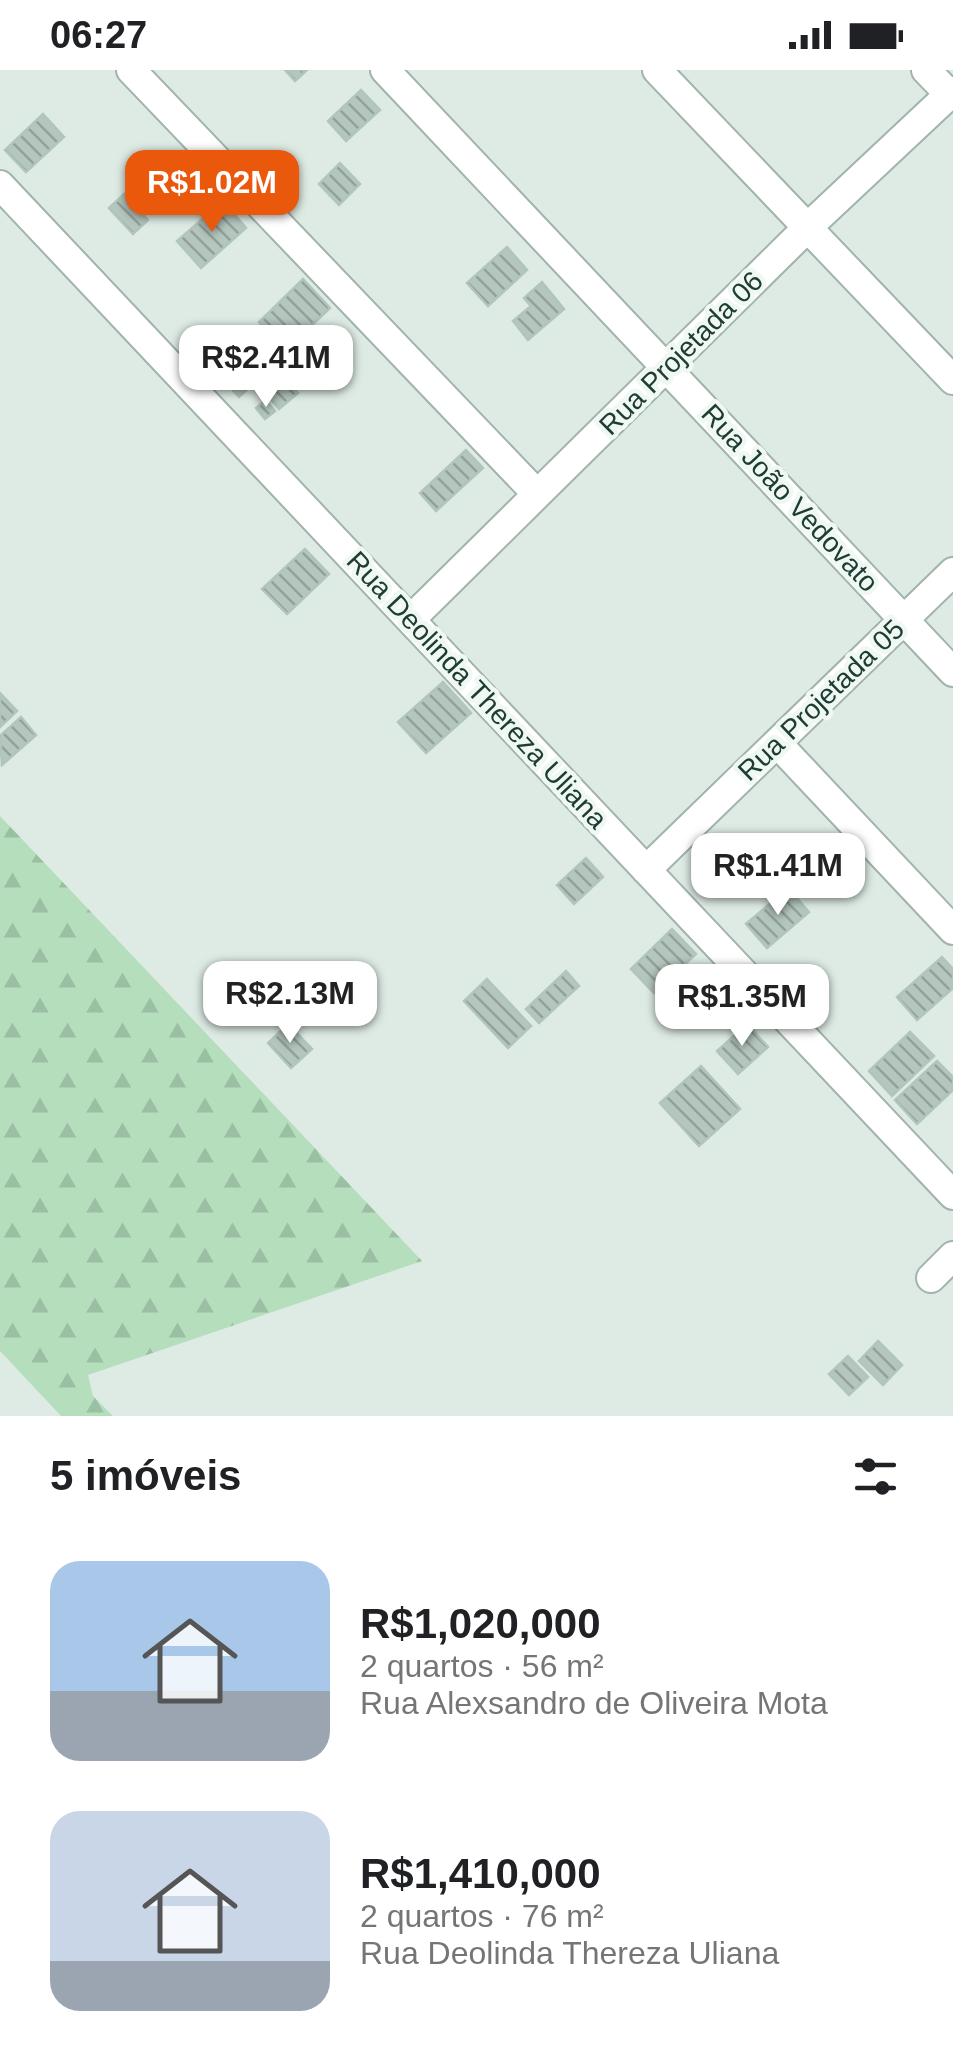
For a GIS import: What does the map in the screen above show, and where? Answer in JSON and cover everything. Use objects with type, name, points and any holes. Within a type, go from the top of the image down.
[{"type":"street","points":[[131,70],[536,494]]},
{"type":"street","name":"Rua João Vedovato","points":[[385,70],[953,672]]},
{"type":"street","points":[[657,70],[953,380]]},
{"type":"street","points":[[926,70],[951,92]]},
{"type":"street","name":"Rua Projetada 06","points":[[411,619],[951,92]]},
{"type":"street","name":"Rua Deolinda Thereza Uliana","points":[[0,186],[953,1195]]},
{"type":"street","name":"Rua Projetada 05","points":[[646,870],[953,572]]},
{"type":"street","points":[[777,743],[953,930]]},
{"type":"street","points":[[930,1278],[953,1256]]},
{"type":"green space","points":[[0,816],[422,1261],[88,1375],[93,1396],[113,1416],[61,1416],[0,1351]]},
{"type":"building","points":[[285,70],[307,70],[295,81]]},
{"type":"building","points":[[361,90],[380,110],[346,141],[328,121]]},
{"type":"building","points":[[43,114],[64,137],[26,172],[5,150]]},
{"type":"building","points":[[340,163],[360,184],[339,205],[319,184]]},
{"type":"building","points":[[124,194],[148,220],[133,234],[109,208]]},
{"type":"building","points":[[223,201],[246,228],[201,268],[177,241]]},
{"type":"building","points":[[507,247],[527,270],[488,306],[467,283]]},
{"type":"building","points":[[303,279],[330,308],[286,350],[259,322]]},
{"type":"building","points":[[542,282],[564,309],[528,340],[513,321],[531,306],[524,298]]},
{"type":"building","points":[[249,343],[271,367],[239,397],[217,372]]},
{"type":"building","points":[[282,375],[298,393],[279,409],[263,391]]},
{"type":"building","points":[[266,400],[275,411],[265,419],[256,408]]},
{"type":"building","points":[[466,450],[483,468],[436,511],[420,493]]},
{"type":"building","points":[[305,549],[329,574],[287,614],[262,589]]},
{"type":"building","points":[[443,682],[471,713],[426,753],[398,722]]},
{"type":"building","points":[[0,693],[17,711],[0,727]]},
{"type":"building","points":[[21,717],[36,735],[2,765],[0,736]]},
{"type":"building","points":[[586,858],[603,877],[574,904],[557,885]]},
{"type":"building","points":[[788,888],[809,912],[767,948],[746,924]]},
{"type":"building","points":[[672,929],[696,954],[654,993],[631,969]]},
{"type":"building","points":[[942,957],[953,969],[953,988],[917,1020],[897,997]]},
{"type":"building","points":[[566,971],[579,986],[539,1023],[526,1009]]},
{"type":"building","points":[[487,979],[531,1026],[508,1048],[464,1001]]},
{"type":"building","points":[[288,1024],[312,1049],[291,1068],[268,1043]]},
{"type":"building","points":[[747,1024],[768,1047],[738,1074],[717,1051]]},
{"type":"building","points":[[910,1032],[934,1056],[892,1096],[869,1071]]},
{"type":"building","points":[[937,1061],[953,1077],[953,1090],[917,1124],[895,1100]]},
{"type":"building","points":[[701,1066],[740,1109],[699,1146],[660,1103]]},
{"type":"building","points":[[878,1341],[902,1365],[883,1385],[859,1361]]},
{"type":"building","points":[[848,1356],[868,1377],[849,1395],[829,1374]]}]
